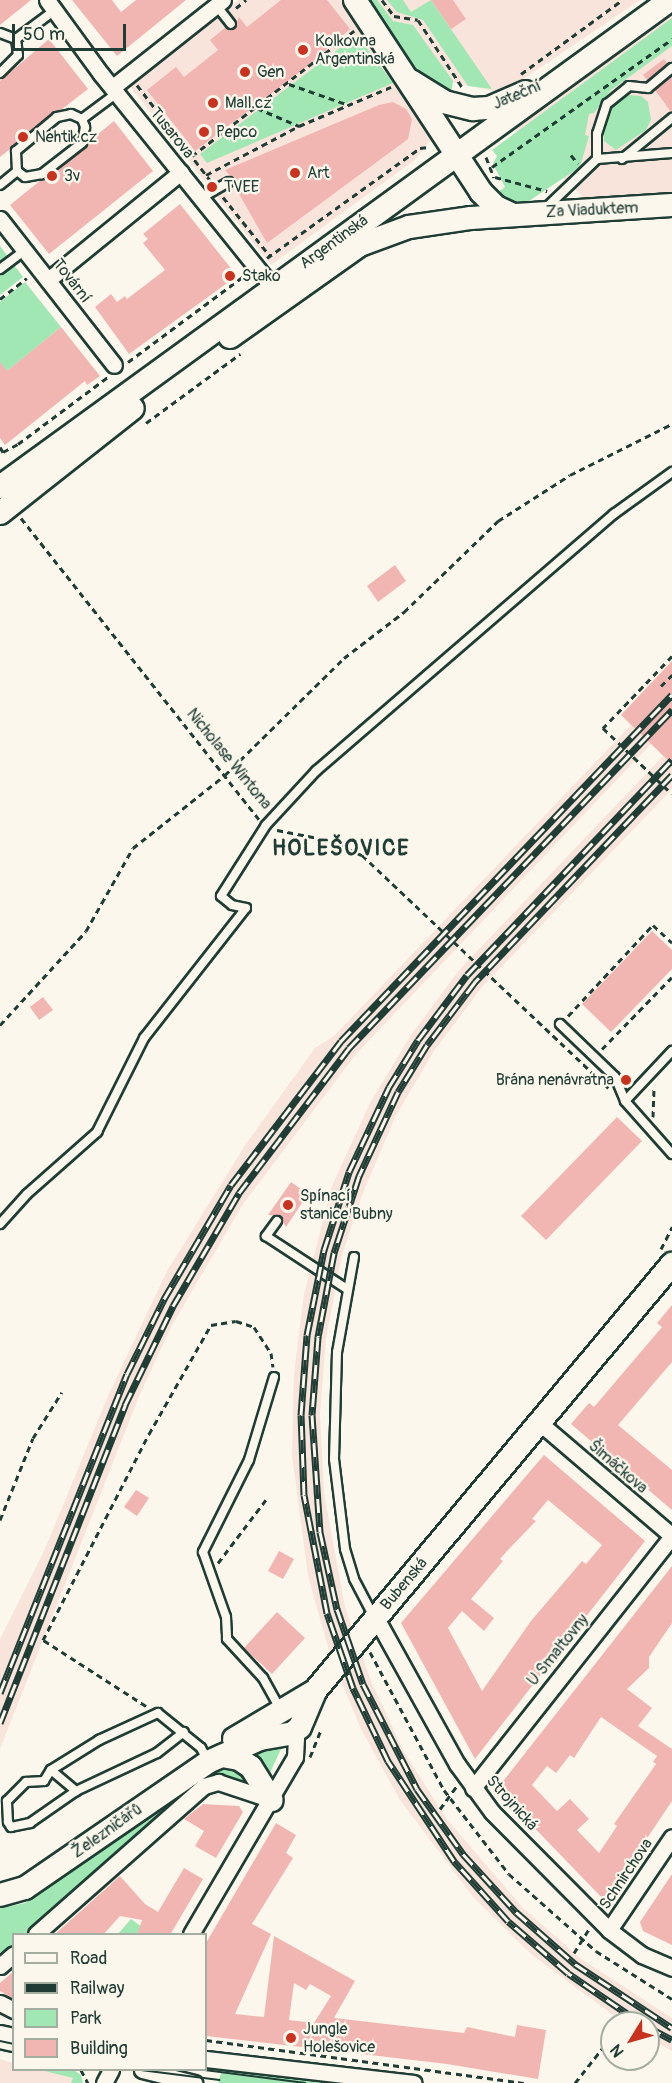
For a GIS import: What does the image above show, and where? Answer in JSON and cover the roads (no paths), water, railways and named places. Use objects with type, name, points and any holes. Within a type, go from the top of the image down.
[{"type":"main road","name":"Jateční","points":[[355,0],[398,78],[489,201],[513,215]]},
{"type":"main road","name":"Argentinská","points":[[5,497],[272,287],[670,0]]},
{"type":"main road","name":"Jateční","points":[[398,78],[432,96],[473,109],[500,104],[571,72]]},
{"type":"main road","name":"Za Viaduktem","points":[[513,215],[543,202],[672,205]]},
{"type":"main road","name":"Argentinská","points":[[5,497],[360,245],[409,226],[513,215]]},
{"type":"main road","name":"Bubenská","points":[[293,1733],[304,1721],[315,1691],[541,1424],[672,1264]]},
{"type":"main road","name":"Železničářů","points":[[1,1894],[25,1888],[215,1759],[244,1731],[315,1691]]},
{"type":"main road","name":"Železničářů","points":[[215,1759],[260,1739],[293,1733]]},
{"type":"main road","points":[[215,1759],[239,1759],[251,1767],[272,1800]]},
{"type":"street","points":[[115,90],[219,3]]},
{"type":"street","name":"Tusarova","points":[[51,5],[115,90],[272,287]]},
{"type":"street","points":[[44,274],[181,172]]},
{"type":"street","name":"Tovární","points":[[0,219],[117,368]]},
{"type":"street","name":"Šimáčkova","points":[[541,1424],[672,1536]]},
{"type":"street","name":"U Smaltovny","points":[[469,1781],[672,1536]]},
{"type":"street","name":"Strojnická","points":[[376,1618],[469,1781],[609,1930],[642,1955],[672,1968]]},
{"type":"street","points":[[192,1933],[272,1800],[295,1757],[293,1733],[268,1728],[244,1731]]},
{"type":"street","points":[[38,1933],[204,1786],[223,1783],[272,1800]]},
{"type":"street","name":"Schnirchova","points":[[609,1930],[672,1837]]},
{"type":"street","points":[[0,1966],[12,1956]]},
{"type":"street","points":[[207,2059],[414,2083]]},
{"type":"street","points":[[146,2071],[194,2083]]},
{"type":"lane","points":[[219,3],[231,24]]},
{"type":"lane","points":[[16,39],[51,5]]},
{"type":"lane","points":[[0,33],[16,39]]},
{"type":"lane","points":[[0,73],[18,55],[16,39]]},
{"type":"lane","points":[[543,202],[565,193],[597,159],[597,134],[607,104],[628,86],[648,88],[672,68]]},
{"type":"lane","points":[[82,119],[115,90]]},
{"type":"lane","points":[[71,114],[82,119],[85,127],[82,143],[66,156],[42,174],[25,177],[17,171],[14,159],[16,151],[57,117],[71,114]]},
{"type":"lane","points":[[620,160],[672,118]]},
{"type":"lane","points":[[597,159],[620,160],[672,153]]},
{"type":"lane","points":[[0,185],[17,171]]},
{"type":"lane","points":[[201,198],[215,187],[230,182]]},
{"type":"lane","points":[[0,269],[25,250]]},
{"type":"lane","points":[[0,1224],[27,1194],[97,1132],[144,1038],[246,908],[232,905],[221,896],[266,825],[316,771],[614,514],[672,472]]},
{"type":"lane","points":[[560,1024],[615,1077],[625,1101],[672,1154]]},
{"type":"lane","points":[[625,1101],[672,1051]]},
{"type":"lane","points":[[277,1221],[266,1236],[347,1289]]},
{"type":"lane","points":[[354,1257],[347,1289],[334,1390],[336,1488],[350,1566],[376,1618]]},
{"type":"lane","points":[[274,1377],[249,1460],[203,1552],[212,1572],[226,1617],[227,1639],[264,1678],[282,1711]]},
{"type":"lane","points":[[184,1732],[157,1753],[59,1800],[43,1816],[11,1827],[5,1814],[7,1801],[26,1782],[44,1781],[51,1770],[99,1740],[158,1713],[184,1732],[215,1759]]},
{"type":"lane","points":[[51,1770],[76,1791]]},
{"type":"tram line","points":[[0,2041],[12,2044]]},
{"type":"tram line","points":[[207,2070],[305,2083]]},
{"type":"tram line","points":[[149,2071],[219,2080]]},
{"type":"railway","points":[[0,1693],[127,1374],[164,1299],[231,1185],[341,1041],[672,695]]},
{"type":"railway","points":[[0,1723],[125,1405],[173,1306],[239,1193],[349,1048],[672,710]]},
{"type":"railway","points":[[623,2011],[568,1973],[508,1921],[454,1861],[388,1761],[353,1688],[327,1613],[304,1495],[301,1415],[307,1335],[324,1250],[349,1172],[389,1087],[418,1040],[467,975],[672,760]]},
{"type":"railway","points":[[672,775],[475,982],[427,1045],[398,1092],[359,1176],[334,1253],[318,1337],[312,1415],[320,1532],[337,1609],[363,1684],[417,1789],[463,1854],[516,1912],[575,1964],[672,2028]]},
{"type":"railway","points":[[660,2034],[672,2040]]},
{"type":"place","name":"Kolkovna Argentinská","points":[[303,50]]},
{"type":"place","name":"Gen","points":[[245,72]]},
{"type":"place","name":"Mall.cz","points":[[213,103]]},
{"type":"place","name":"Pepco","points":[[204,132]]},
{"type":"place","name":"Nehtik.cz","points":[[23,137]]},
{"type":"place","name":"Art","points":[[295,173]]},
{"type":"place","name":"3v","points":[[52,176]]},
{"type":"place","name":"TVEE","points":[[212,187]]},
{"type":"place","name":"Stako","points":[[230,276]]},
{"type":"place","name":"Brána nenávratna","points":[[626,1080]]},
{"type":"place","name":"Spínací stanice Bubny","points":[[288,1205]]},
{"type":"place","name":"Jungle Holešovice","points":[[291,2038]]},
{"type":"district","name":"HOLEŠOVICE","points":[[341,849]]}]
